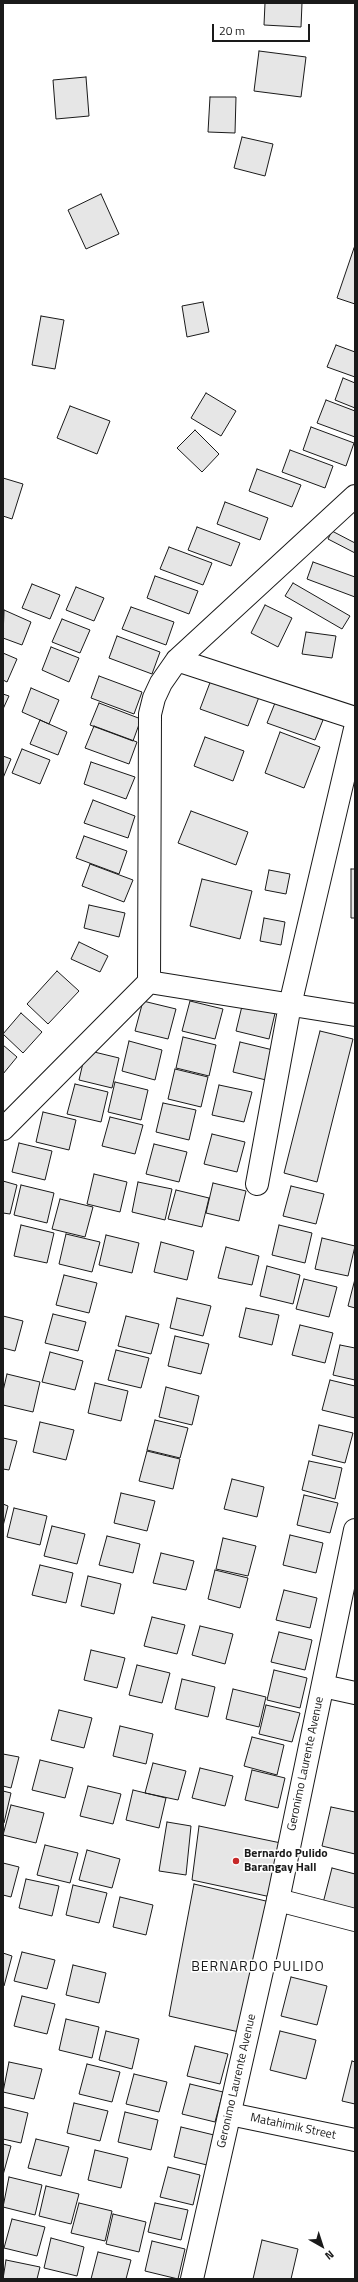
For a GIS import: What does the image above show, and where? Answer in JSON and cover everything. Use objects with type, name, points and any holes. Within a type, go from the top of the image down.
[{"type":"street","points":[[3,1129],[149,982],[150,714],[154,698],[161,683],[177,660],[355,496]]},
{"type":"street","points":[[177,660],[355,718]]},
{"type":"street","points":[[257,1184],[290,1005],[355,729]]},
{"type":"street","points":[[149,982],[355,1015]]},
{"type":"street","name":"Geronimo Laurente Avenue","points":[[192,2279],[278,1900],[355,1530]]},
{"type":"street","points":[[323,1686],[355,1693]]},
{"type":"street","points":[[278,1900],[355,1920]]},
{"type":"street","name":"Matahimik Street","points":[[230,2114],[355,2140]]},
{"type":"building","points":[[265,3],[302,3],[301,27],[264,25]]},
{"type":"building","points":[[259,51],[306,57],[301,97],[254,91]]},
{"type":"building","points":[[86,77],[89,116],[56,119],[53,80]]},
{"type":"building","points":[[210,97],[236,97],[235,133],[208,132]]},
{"type":"building","points":[[242,137],[273,144],[265,176],[234,168]]},
{"type":"building","points":[[101,194],[119,234],[86,249],[68,210]]},
{"type":"building","points":[[355,248],[355,304],[337,298]]},
{"type":"building","points":[[203,302],[209,332],[187,337],[182,306]]},
{"type":"building","points":[[41,316],[64,320],[55,369],[32,365]]},
{"type":"building","points":[[336,345],[355,352],[355,377],[327,367]]},
{"type":"building","points":[[343,378],[355,383],[355,408],[335,400]]},
{"type":"building","points":[[206,393],[236,411],[221,436],[191,418]]},
{"type":"building","points":[[326,400],[355,411],[355,437],[317,423]]},
{"type":"building","points":[[70,406],[110,421],[97,454],[57,438]]},
{"type":"building","points":[[311,427],[354,443],[346,466],[303,450]]},
{"type":"building","points":[[195,430],[219,454],[202,472],[177,448]]},
{"type":"building","points":[[290,450],[333,466],[325,488],[282,472]]},
{"type":"building","points":[[257,469],[301,485],[292,507],[249,491]]},
{"type":"building","points":[[3,478],[23,484],[12,519],[3,516]]},
{"type":"building","points":[[225,502],[268,518],[260,540],[217,524]]},
{"type":"building","points":[[197,527],[240,543],[231,566],[188,550]]},
{"type":"building","points":[[332,531],[355,543],[355,553],[328,539]]},
{"type":"building","points":[[169,547],[212,563],[203,585],[160,569]]},
{"type":"building","points":[[313,562],[355,577],[355,597],[307,579]]},
{"type":"building","points":[[155,576],[198,591],[189,614],[147,598]]},
{"type":"building","points":[[293,583],[350,616],[342,629],[285,596]]},
{"type":"building","points":[[32,584],[60,595],[50,619],[22,608]]},
{"type":"building","points":[[76,587],[104,598],[94,621],[66,610]]},
{"type":"building","points":[[265,605],[292,618],[278,647],[251,633]]},
{"type":"building","points":[[131,607],[174,622],[166,645],[122,629]]},
{"type":"building","points":[[4,610],[31,622],[22,645],[3,638]]},
{"type":"building","points":[[62,619],[90,630],[80,653],[52,642]]},
{"type":"building","points":[[306,632],[336,636],[332,658],[302,654]]},
{"type":"building","points":[[117,636],[160,652],[152,674],[109,658]]},
{"type":"building","points":[[51,647],[79,658],[69,682],[42,670]]},
{"type":"building","points":[[3,653],[17,659],[7,682],[3,680]]},
{"type":"building","points":[[99,676],[142,692],[134,714],[91,698]]},
{"type":"building","points":[[211,680],[259,697],[248,726],[200,709]]},
{"type":"building","points":[[31,688],[59,700],[49,724],[22,712]]},
{"type":"building","points":[[3,694],[9,696],[3,709]]},
{"type":"building","points":[[99,703],[141,719],[133,741],[90,725]]},
{"type":"building","points":[[275,703],[323,720],[315,740],[267,723]]},
{"type":"building","points":[[40,720],[67,732],[58,755],[30,744]]},
{"type":"building","points":[[94,726],[137,742],[129,764],[85,748]]},
{"type":"building","points":[[280,732],[320,747],[304,788],[265,773]]},
{"type":"building","points":[[205,737],[244,751],[233,781],[194,766]]},
{"type":"building","points":[[22,749],[50,760],[40,784],[12,773]]},
{"type":"building","points":[[3,756],[11,759],[3,778]]},
{"type":"building","points":[[91,762],[135,777],[126,799],[84,784]]},
{"type":"building","points":[[93,800],[135,816],[128,838],[84,823]]},
{"type":"building","points":[[191,811],[248,832],[236,865],[178,843]]},
{"type":"building","points":[[84,836],[127,851],[119,874],[76,858]]},
{"type":"building","points":[[90,864],[133,880],[124,902],[82,886]]},
{"type":"building","points":[[351,869],[355,869],[355,918],[351,918]]},
{"type":"building","points":[[269,870],[290,874],[286,894],[265,890]]},
{"type":"building","points":[[202,879],[252,891],[240,939],[190,926]]},
{"type":"building","points":[[89,905],[125,913],[119,937],[84,928]]},
{"type":"building","points":[[264,918],[285,922],[281,945],[260,941]]},
{"type":"building","points":[[79,942],[108,956],[100,972],[71,959]]},
{"type":"building","points":[[57,971],[79,991],[48,1024],[27,1004]]},
{"type":"building","points":[[143,1001],[176,1009],[168,1039],[135,1031]]},
{"type":"building","points":[[190,1001],[223,1009],[215,1039],[182,1031]]},
{"type":"building","points":[[243,1002],[276,1009],[269,1039],[236,1031]]},
{"type":"building","points":[[21,1013],[42,1032],[23,1053],[3,1034]]},
{"type":"building","points":[[320,1031],[353,1039],[317,1182],[284,1173]]},
{"type":"building","points":[[183,1037],[216,1045],[209,1076],[176,1068]]},
{"type":"building","points":[[129,1041],[162,1050],[155,1080],[122,1071]]},
{"type":"building","points":[[240,1042],[273,1050],[266,1080],[233,1072]]},
{"type":"building","points":[[3,1045],[17,1057],[3,1074]]},
{"type":"building","points":[[86,1050],[119,1058],[112,1088],[79,1080]]},
{"type":"building","points":[[175,1069],[208,1077],[201,1107],[168,1099]]},
{"type":"building","points":[[115,1082],[148,1090],[141,1120],[108,1112]]},
{"type":"building","points":[[75,1084],[108,1092],[101,1122],[67,1114]]},
{"type":"building","points":[[219,1085],[252,1092],[244,1122],[212,1115]]},
{"type":"building","points":[[163,1103],[196,1110],[189,1140],[156,1132]]},
{"type":"building","points":[[43,1112],[76,1120],[69,1150],[36,1142]]},
{"type":"building","points":[[110,1117],[143,1125],[135,1154],[102,1146]]},
{"type":"building","points":[[212,1134],[245,1142],[237,1172],[204,1164]]},
{"type":"building","points":[[19,1143],[52,1151],[45,1180],[12,1172]]},
{"type":"building","points":[[154,1144],[187,1152],[179,1182],[146,1174]]},
{"type":"building","points":[[94,1174],[127,1182],[120,1212],[87,1204]]},
{"type":"building","points":[[3,1181],[17,1185],[10,1214],[3,1213]]},
{"type":"building","points":[[138,1182],[172,1189],[165,1220],[132,1212]]},
{"type":"building","points":[[213,1183],[246,1191],[239,1221],[206,1213]]},
{"type":"building","points":[[21,1185],[54,1193],[47,1223],[14,1215]]},
{"type":"building","points":[[291,1186],[324,1194],[316,1224],[283,1216]]},
{"type":"building","points":[[176,1190],[209,1198],[202,1227],[168,1219]]},
{"type":"building","points":[[60,1199],[93,1207],[85,1237],[52,1229]]},
{"type":"building","points":[[21,1225],[54,1233],[47,1263],[14,1256]]},
{"type":"building","points":[[279,1225],[312,1233],[305,1263],[272,1255]]},
{"type":"building","points":[[66,1234],[100,1242],[92,1272],[59,1264]]},
{"type":"building","points":[[106,1235],[139,1243],[132,1273],[99,1265]]},
{"type":"building","points":[[322,1238],[355,1246],[348,1276],[315,1269]]},
{"type":"building","points":[[161,1242],[194,1251],[187,1280],[154,1272]]},
{"type":"building","points":[[226,1247],[259,1256],[252,1285],[218,1278]]},
{"type":"building","points":[[267,1266],[300,1275],[293,1304],[260,1296]]},
{"type":"building","points":[[64,1275],[97,1283],[89,1313],[56,1305]]},
{"type":"building","points":[[304,1279],[337,1287],[329,1317],[296,1309]]},
{"type":"building","points":[[355,1279],[355,1308],[348,1306]]},
{"type":"building","points":[[177,1298],[211,1306],[203,1336],[170,1328]]},
{"type":"building","points":[[246,1308],[279,1315],[272,1345],[239,1337]]},
{"type":"building","points":[[53,1314],[86,1322],[78,1351],[45,1343]]},
{"type":"building","points":[[3,1316],[23,1321],[15,1351],[3,1348]]},
{"type":"building","points":[[126,1316],[159,1324],[151,1354],[118,1346]]},
{"type":"building","points":[[300,1325],[333,1333],[325,1363],[292,1355]]},
{"type":"building","points":[[175,1336],[209,1344],[201,1374],[168,1366]]},
{"type":"building","points":[[340,1345],[355,1348],[355,1380],[333,1375]]},
{"type":"building","points":[[116,1350],[149,1358],[141,1388],[108,1380]]},
{"type":"building","points":[[50,1352],[83,1361],[75,1390],[42,1382]]},
{"type":"building","points":[[7,1374],[40,1382],[33,1412],[3,1405],[3,1391]]},
{"type":"building","points":[[330,1380],[355,1386],[355,1418],[322,1410]]},
{"type":"building","points":[[95,1383],[128,1391],[121,1421],[88,1413]]},
{"type":"building","points":[[166,1387],[199,1396],[192,1425],[159,1417]]},
{"type":"building","points":[[155,1420],[188,1428],[180,1458],[147,1450]]},
{"type":"building","points":[[40,1422],[74,1430],[66,1460],[33,1452]]},
{"type":"building","points":[[319,1425],[353,1433],[345,1463],[312,1455]]},
{"type":"building","points":[[3,1438],[17,1441],[9,1470],[3,1469]]},
{"type":"building","points":[[147,1451],[180,1459],[173,1489],[139,1481]]},
{"type":"building","points":[[309,1461],[342,1468],[335,1499],[302,1490]]},
{"type":"building","points":[[232,1479],[264,1487],[257,1517],[224,1509]]},
{"type":"building","points":[[121,1493],[155,1501],[147,1531],[114,1523]]},
{"type":"building","points":[[304,1495],[338,1503],[330,1533],[297,1525]]},
{"type":"building","points":[[3,1504],[8,1506],[3,1526]]},
{"type":"building","points":[[14,1508],[47,1516],[40,1545],[7,1537]]},
{"type":"building","points":[[52,1526],[85,1534],[77,1564],[44,1556]]},
{"type":"building","points":[[290,1535],[323,1543],[316,1573],[283,1565]]},
{"type":"building","points":[[107,1536],[140,1544],[133,1573],[99,1565]]},
{"type":"building","points":[[223,1538],[256,1546],[248,1576],[216,1569]]},
{"type":"building","points":[[161,1553],[194,1561],[186,1590],[153,1583]]},
{"type":"building","points":[[40,1565],[73,1573],[66,1603],[32,1595]]},
{"type":"building","points":[[215,1570],[248,1578],[240,1608],[208,1599]]},
{"type":"building","points":[[88,1576],[121,1584],[114,1614],[81,1606]]},
{"type":"building","points":[[284,1590],[317,1598],[310,1628],[276,1620]]},
{"type":"building","points":[[152,1617],[185,1625],[177,1654],[144,1646]]},
{"type":"building","points":[[200,1626],[233,1634],[225,1664],[192,1655]]},
{"type":"building","points":[[279,1632],[312,1640],[305,1670],[271,1662]]},
{"type":"building","points":[[91,1650],[125,1658],[117,1688],[84,1680]]},
{"type":"building","points":[[137,1665],[170,1673],[162,1703],[129,1695]]},
{"type":"building","points":[[274,1670],[307,1678],[300,1708],[267,1700]]},
{"type":"building","points":[[182,1679],[215,1687],[208,1717],[175,1709]]},
{"type":"building","points":[[233,1689],[266,1697],[259,1727],[226,1719]]},
{"type":"building","points":[[266,1705],[300,1713],[292,1742],[259,1734]]},
{"type":"building","points":[[59,1710],[92,1718],[84,1748],[51,1740]]},
{"type":"building","points":[[120,1726],[153,1734],[146,1764],[113,1756]]},
{"type":"building","points":[[252,1737],[284,1745],[277,1775],[244,1766]]},
{"type":"building","points":[[3,1754],[19,1757],[11,1788],[3,1786]]},
{"type":"building","points":[[40,1760],[73,1768],[65,1798],[32,1790]]},
{"type":"building","points":[[153,1763],[186,1771],[178,1800],[145,1793]]},
{"type":"building","points":[[200,1768],[233,1776],[225,1806],[192,1798]]},
{"type":"building","points":[[252,1770],[285,1778],[278,1808],[245,1800]]},
{"type":"building","points":[[88,1786],[121,1794],[113,1824],[80,1816]]},
{"type":"building","points":[[133,1790],[166,1798],[159,1828],[126,1820]]},
{"type":"building","points":[[3,1791],[11,1793],[4,1823],[3,1822]]},
{"type":"building","points":[[11,1805],[44,1813],[36,1843],[3,1835]]},
{"type":"building","points":[[331,1807],[355,1812],[355,1854],[322,1846]]},
{"type":"building","points":[[167,1822],[191,1826],[186,1875],[159,1871]]},
{"type":"building","name":"Bernardo Pulido Barangay Hall","points":[[199,1826],[281,1843],[271,1897],[192,1880]]},
{"type":"building","points":[[45,1845],[78,1853],[70,1883],[37,1875]]},
{"type":"building","points":[[87,1850],[120,1859],[112,1888],[79,1880]]},
{"type":"building","points":[[3,1863],[19,1867],[11,1897],[3,1895]]},
{"type":"building","points":[[332,1868],[355,1874],[355,1915],[322,1907]]},
{"type":"building","points":[[26,1879],[59,1886],[52,1916],[19,1908]]},
{"type":"building","points":[[194,1884],[270,1902],[239,2032],[169,2016]]},
{"type":"building","points":[[73,1885],[107,1893],[99,1923],[66,1915]]},
{"type":"building","points":[[120,1897],[153,1905],[146,1935],[113,1927]]},
{"type":"building","points":[[22,1952],[55,1960],[47,1989],[14,1981]]},
{"type":"building","points":[[3,1953],[12,1956],[4,1986],[3,1986]]},
{"type":"building","points":[[73,1965],[106,1973],[99,2003],[66,1995]]},
{"type":"building","points":[[291,1977],[327,1986],[317,2025],[281,2016]]},
{"type":"building","points":[[22,1996],[55,2004],[47,2034],[14,2026]]},
{"type":"building","points":[[66,2019],[99,2027],[92,2058],[59,2050]]},
{"type":"building","points":[[106,2031],[139,2039],[132,2069],[99,2060]]},
{"type":"building","points":[[280,2031],[316,2040],[306,2079],[270,2070]]},
{"type":"building","points":[[195,2046],[228,2054],[220,2084],[187,2076]]},
{"type":"building","points":[[352,2061],[355,2062],[355,2104],[342,2101]]},
{"type":"building","points":[[9,2062],[42,2069],[34,2099],[3,2092]]},
{"type":"building","points":[[87,2064],[120,2072],[112,2102],[79,2094]]},
{"type":"building","points":[[134,2074],[167,2082],[159,2112],[126,2104]]},
{"type":"building","points":[[190,2084],[223,2092],[215,2122],[182,2114]]},
{"type":"building","points":[[74,2103],[108,2111],[100,2141],[67,2133]]},
{"type":"building","points":[[3,2107],[28,2113],[21,2143],[3,2139]]},
{"type":"building","points":[[125,2112],[158,2120],[151,2150],[118,2142]]},
{"type":"building","points":[[181,2127],[214,2135],[207,2165],[174,2157]]},
{"type":"building","points":[[36,2139],[69,2147],[61,2176],[28,2168]]},
{"type":"building","points":[[3,2144],[11,2146],[3,2175]]},
{"type":"building","points":[[95,2150],[128,2158],[121,2188],[88,2180]]},
{"type":"building","points":[[168,2167],[200,2175],[193,2205],[160,2197]]},
{"type":"building","points":[[9,2177],[42,2185],[35,2215],[3,2207]]},
{"type":"building","points":[[46,2186],[79,2194],[71,2224],[39,2216]]},
{"type":"building","points":[[79,2203],[112,2211],[105,2241],[71,2233]]},
{"type":"building","points":[[155,2203],[188,2210],[181,2240],[148,2232]]},
{"type":"building","points":[[113,2214],[146,2222],[139,2252],[106,2244]]},
{"type":"building","points":[[12,2219],[45,2227],[37,2256],[4,2248]]},
{"type":"building","points":[[51,2238],[84,2247],[77,2276],[44,2268]]},
{"type":"building","points":[[262,2240],[298,2249],[291,2279],[253,2279]]},
{"type":"building","points":[[152,2241],[185,2249],[178,2279],[145,2271]]},
{"type":"building","points":[[98,2252],[131,2260],[126,2279],[91,2279]]},
{"type":"building","points":[[6,2260],[40,2267],[37,2279],[3,2279]]},
{"type":"place","name":"Bernardo Pulido Barangay Hall","points":[[236,1861]]},
{"type":"district","name":"BERNARDO PULIDO","points":[[258,1968]]}]
